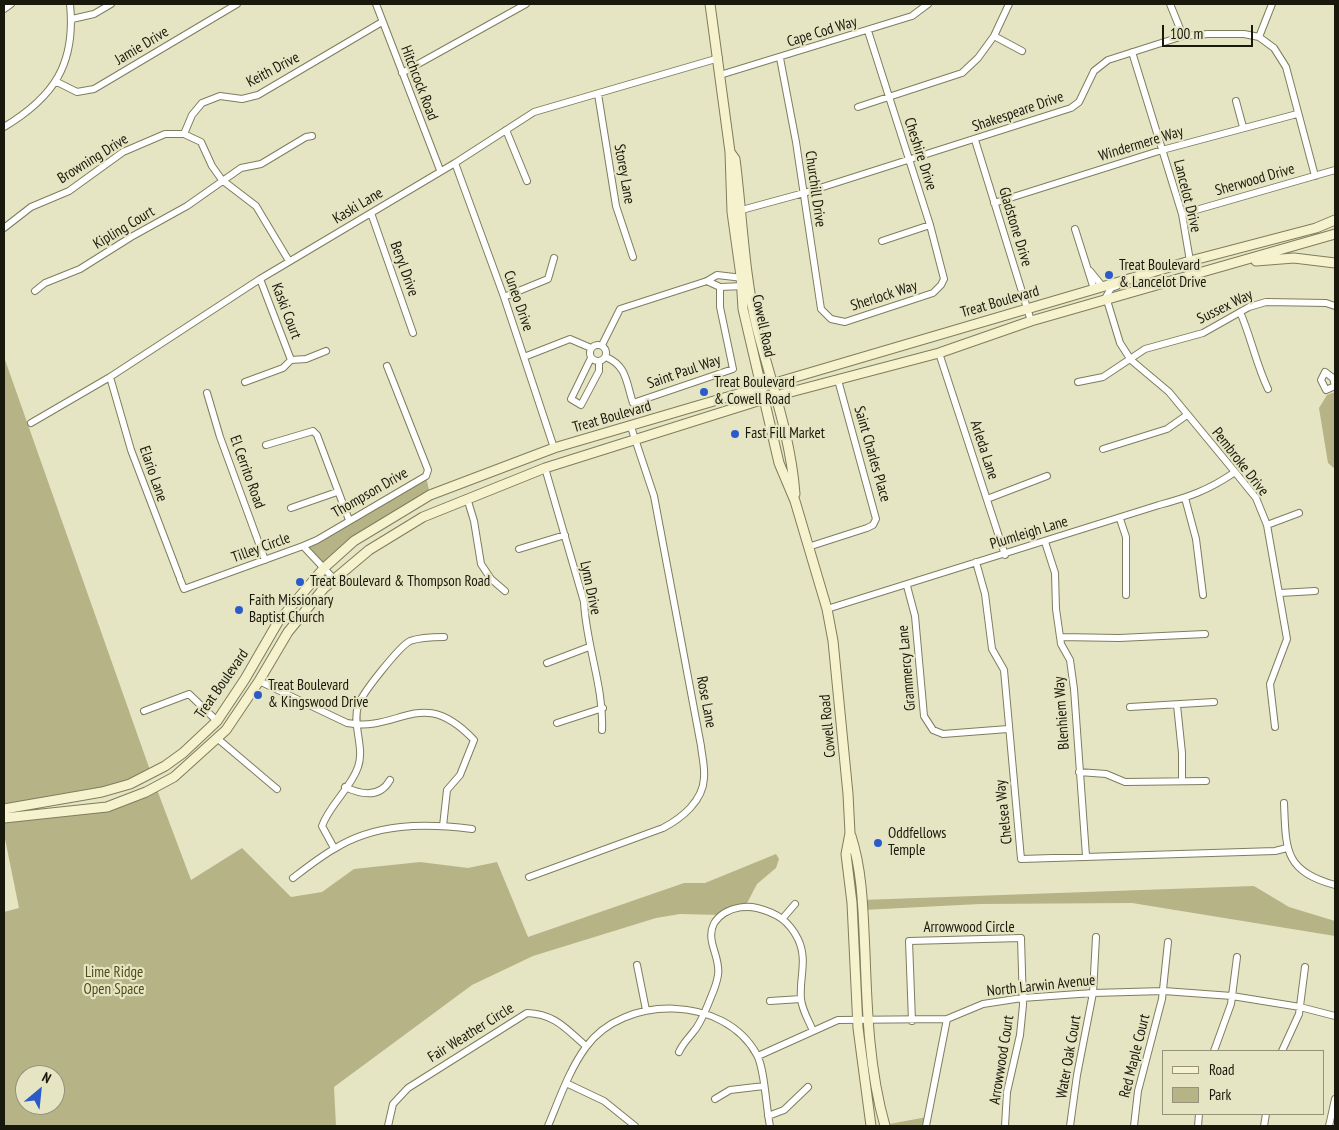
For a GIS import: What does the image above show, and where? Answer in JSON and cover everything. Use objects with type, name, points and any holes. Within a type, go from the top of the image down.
[{"type":"main road","name":"Cowell Road","points":[[710,4],[719,58],[730,152],[732,212],[741,276],[743,309],[767,386],[775,396],[793,472],[795,501]]},
{"type":"main road","name":"Cowell Road","points":[[730,152],[735,159],[757,327],[769,367],[764,399],[779,464],[795,501],[827,609],[837,674],[850,833],[856,852],[863,910],[868,1019],[876,1086],[885,1126]]},
{"type":"main road","name":"Treat Boulevard","points":[[4,809],[102,792],[130,784],[171,762],[218,719],[245,679],[278,622],[324,568],[354,542],[430,495],[554,448],[631,427],[1190,260],[1334,222]]},
{"type":"main road","points":[[1334,222],[1334,237]]},
{"type":"main road","name":"Treat Boulevard","points":[[4,818],[107,807],[146,792],[174,776],[218,739],[259,681],[288,632],[324,588],[369,550],[408,524],[467,498],[545,468],[764,399],[939,353],[1106,299],[1219,266],[1334,237]]},
{"type":"main road","points":[[1219,266],[1294,258],[1335,263]]},
{"type":"main road","points":[[218,719],[235,707],[254,681],[259,681],[258,668],[271,646],[272,632]]},
{"type":"main road","name":"Cowell Road","points":[[850,833],[846,854],[852,903],[858,1019],[871,1126]]},
{"type":"street","points":[[4,9],[11,4]]},
{"type":"street","points":[[4,127],[39,103],[57,82],[66,61],[72,19],[70,4]]},
{"type":"street","points":[[72,19],[94,14],[111,4]]},
{"type":"street","name":"Jamie Drive","points":[[57,82],[78,92],[94,90],[237,4]]},
{"type":"street","name":"Hitchcock Road","points":[[376,4],[440,170]]},
{"type":"street","points":[[402,73],[526,4]]},
{"type":"street","name":"Cape Cod Way","points":[[720,75],[868,32],[912,16],[928,4]]},
{"type":"street","points":[[858,107],[962,73],[978,58],[994,36],[1010,4]]},
{"type":"street","points":[[1170,4],[1183,36]]},
{"type":"street","points":[[1272,4],[1259,37],[1274,48],[1286,67],[1315,176]]},
{"type":"street","name":"Keith Drive","points":[[184,134],[192,114],[202,103],[220,96],[242,99],[258,95],[382,22]]},
{"type":"street","name":"Cheshire Drive","points":[[868,32],[930,225],[943,273],[941,285]]},
{"type":"street","name":"Shakespeare Drive","points":[[732,212],[804,193],[1071,108],[1079,102],[1094,71],[1099,65],[1132,52],[1183,36],[1226,34],[1259,37]]},
{"type":"street","points":[[994,36],[1022,51]]},
{"type":"street","name":"Lancelot Drive","points":[[1132,52],[1182,214],[1190,260]]},
{"type":"street","name":"Kaski Lane","points":[[31,423],[110,378],[260,279],[440,170],[455,163],[534,112],[719,58]]},
{"type":"street","name":"Churchill Drive","points":[[780,58],[804,193],[821,309],[831,319]]},
{"type":"street","name":"Storey Lane","points":[[598,94],[616,206],[632,256]]},
{"type":"street","points":[[1236,101],[1243,127]]},
{"type":"street","name":"Windermere Way","points":[[994,203],[1162,150],[1243,127],[1298,114]]},
{"type":"street","points":[[506,130],[527,181]]},
{"type":"street","name":"Browning Drive","points":[[4,228],[31,206],[69,191],[123,152],[165,134],[184,134]]},
{"type":"street","points":[[184,134],[201,142],[212,166],[222,180],[256,206],[289,261]]},
{"type":"street","name":"Kipling Court","points":[[35,291],[45,283],[80,270],[131,236],[186,206],[241,168],[261,164],[306,137],[312,136]]},
{"type":"street","name":"Gladstone Drive","points":[[975,140],[1031,322]]},
{"type":"street","name":"Cuneo Drive","points":[[455,163],[504,297],[554,448]]},
{"type":"street","name":"Sherwood Drive","points":[[1182,214],[1335,170]]},
{"type":"street","name":"Beryl Drive","points":[[371,213],[413,332]]},
{"type":"street","points":[[882,241],[930,225]]},
{"type":"street","points":[[1075,228],[1098,288]]},
{"type":"street","points":[[504,297],[548,279],[554,258]]},
{"type":"street","points":[[1076,294],[1081,296],[1096,293],[1106,299],[1106,294],[1113,287],[1158,274],[1162,269]]},
{"type":"street","points":[[524,357],[570,339],[591,348],[602,345],[620,308],[707,281],[717,275],[741,276],[750,284],[741,288],[720,287],[707,281]]},
{"type":"street","name":"Kaski Court","points":[[246,382],[283,368],[291,360],[260,279]]},
{"type":"street","name":"Sherlock Way","points":[[831,319],[845,322],[933,293],[941,285]]},
{"type":"street","name":"Saint Paul Way","points":[[606,357],[618,362],[622,368],[633,403],[733,369],[720,307],[720,287]]},
{"type":"street","name":"Pembroke Drive","points":[[1106,299],[1120,343],[1131,360],[1168,392],[1235,472],[1256,498],[1267,524],[1287,639],[1270,684],[1275,727]]},
{"type":"street","name":"Sussex Way","points":[[1078,382],[1103,377],[1131,360],[1145,348],[1202,333],[1240,312],[1266,302],[1326,303],[1335,306]]},
{"type":"street","points":[[1240,312],[1248,330],[1255,359],[1268,389]]},
{"type":"street","points":[[599,362],[606,357],[607,352],[602,345]]},
{"type":"street","points":[[591,348],[591,358],[571,400],[576,404],[581,405],[599,371],[599,362]]},
{"type":"street","points":[[291,360],[306,359],[326,351]]},
{"type":"street","name":"Arleda Lane","points":[[939,353],[1005,555]]},
{"type":"street","points":[[591,358],[599,362]]},
{"type":"street","name":"Thompson Drive","points":[[303,546],[317,540],[426,476],[428,470],[387,366]]},
{"type":"street","name":"Elario Lane","points":[[110,378],[131,450],[184,589]]},
{"type":"street","name":"Saint Charles Place","points":[[808,547],[867,528],[873,525],[876,519],[838,380]]},
{"type":"street","name":"El Cerrito Road","points":[[207,393],[220,437],[265,560]]},
{"type":"street","points":[[1103,449],[1167,429],[1187,415]]},
{"type":"street","name":"Rose Lane","points":[[529,877],[663,828],[682,818],[701,792],[704,779],[701,742],[654,496],[631,427]]},
{"type":"street","points":[[266,445],[313,431],[317,435],[349,520]]},
{"type":"street","name":"Lynn Drive","points":[[545,468],[584,602],[589,647],[603,708],[602,730]]},
{"type":"street","name":"Plumleigh Lane","points":[[827,609],[907,586],[976,562],[1005,555],[1185,498],[1210,489],[1235,472]]},
{"type":"street","points":[[987,499],[1047,476]]},
{"type":"street","points":[[291,508],[337,492]]},
{"type":"street","points":[[467,498],[474,521],[481,564],[491,579],[505,591]]},
{"type":"street","points":[[1185,498],[1196,539],[1203,595]]},
{"type":"street","points":[[1267,524],[1299,512]]},
{"type":"street","points":[[1120,518],[1126,537],[1126,595]]},
{"type":"street","points":[[520,549],[565,535]]},
{"type":"street","name":"Blenhiem Way","points":[[1045,542],[1055,573],[1061,644],[1070,660],[1086,856]]},
{"type":"street","name":"Tilley Circle","points":[[184,589],[303,546],[334,579]]},
{"type":"street","name":"Chelsea Way","points":[[976,562],[985,594],[992,649],[1004,670],[1021,859],[1275,851],[1287,848]]},
{"type":"street","name":"Grammercy Lane","points":[[907,586],[915,616],[924,716],[933,730],[943,734],[1008,729]]},
{"type":"street","points":[[1280,593],[1315,591]]},
{"type":"street","points":[[1060,637],[1119,638],[1205,634]]},
{"type":"street","points":[[334,848],[322,826],[326,815],[359,763],[357,707],[368,686],[408,642],[424,638],[444,637]]},
{"type":"street","points":[[547,662],[589,647]]},
{"type":"street","points":[[259,681],[339,720],[358,725],[377,724],[418,711],[434,713],[465,731],[474,740],[460,775],[447,790],[443,826]]},
{"type":"street","points":[[144,712],[189,694],[218,719]]},
{"type":"street","points":[[1130,707],[1214,702]]},
{"type":"street","points":[[1177,705],[1182,753],[1182,781]]},
{"type":"street","points":[[557,722],[603,708]]},
{"type":"street","points":[[218,739],[277,789]]},
{"type":"street","points":[[1079,772],[1106,774],[1125,782],[1206,781]]},
{"type":"street","points":[[345,787],[367,794],[380,791],[390,780]]},
{"type":"street","points":[[1284,803],[1287,848],[1299,870],[1317,880],[1335,885]]},
{"type":"street","points":[[293,878],[334,848],[380,830],[410,826],[443,826],[472,829]]},
{"type":"street","points":[[782,918],[795,904]]},
{"type":"street","points":[[679,1052],[684,1041],[696,1030],[718,974],[716,955],[711,940],[713,928],[721,915],[733,907],[750,906],[782,918],[792,928],[802,950],[804,963],[801,999],[813,1031]]},
{"type":"street","name":"Water Oak Court","points":[[1070,1126],[1077,1074],[1093,993],[1096,937]]},
{"type":"street","name":"Arrowwood Circle","points":[[912,1021],[909,941],[1021,938],[1022,998]]},
{"type":"street","name":"Red Maple Court","points":[[1134,1126],[1138,1090],[1164,991],[1168,942]]},
{"type":"street","points":[[1214,1050],[1232,996],[1237,957]]},
{"type":"street","points":[[636,965],[646,1010]]},
{"type":"street","points":[[1282,1050],[1300,1007],[1305,967]]},
{"type":"street","name":"North Larwin Avenue","points":[[758,1056],[838,1020],[912,1021],[947,1019],[983,1004],[1022,998],[1093,993],[1164,991],[1232,996],[1300,1007],[1335,1016]]},
{"type":"street","name":"Arrowwood Court","points":[[1005,1126],[1007,1092],[1020,1035],[1022,998]]},
{"type":"street","points":[[770,1001],[801,999]]},
{"type":"street","points":[[548,1126],[566,1083],[586,1046],[613,1022],[646,1010],[680,1009],[703,1014],[738,1032],[758,1056],[770,1126]]},
{"type":"street","name":"Fair Weather Circle","points":[[388,1126],[393,1104],[408,1088],[527,1013],[543,1014],[558,1021],[586,1046]]},
{"type":"street","points":[[926,1126],[947,1019]]},
{"type":"street","points":[[566,1083],[604,1101],[635,1126]]},
{"type":"street","points":[[715,1098],[730,1090],[764,1086]]},
{"type":"street","points":[[768,1116],[784,1110],[808,1087]]},
{"type":"street","points":[[1329,1126],[1335,1099]]},
{"type":"green space","points":[[4,357],[151,773],[130,784],[4,809]]},
{"type":"green space","points":[[1335,392],[1335,469],[1328,463],[1319,408],[1327,395]]},
{"type":"green space","points":[[426,476],[430,495],[354,541],[324,568],[303,546]]},
{"type":"green space","name":"Lime Ridge Open Space","points":[[156,787],[191,880],[242,848],[291,897],[322,892],[354,869],[420,862],[468,868],[497,862],[528,937],[684,883],[705,883],[776,854],[779,859],[776,868],[757,884],[745,907],[721,915],[680,914],[656,918],[533,956],[472,985],[334,1087],[336,1126],[4,1126],[4,912],[19,908],[4,834],[4,818],[107,807]]},
{"type":"green space","points":[[1254,886],[1289,907],[1335,921],[1335,936],[1132,903],[980,904],[863,910],[862,900]]},
{"type":"green space","points":[[927,1117],[926,1126],[884,1125]]},
{"type":"place","name":"Treat Boulevard & Lancelot Drive","points":[[1109,275]]},
{"type":"place","name":"Treat Boulevard & Cowell Road","points":[[704,392]]},
{"type":"place","name":"Fast Fill Market","points":[[735,434]]},
{"type":"place","name":"Treat Boulevard & Thompson Road","points":[[300,582]]},
{"type":"place","name":"Faith Missionary Baptist Church","points":[[239,610]]},
{"type":"place","name":"Treat Boulevard & Kingswood Drive","points":[[258,695]]},
{"type":"place","name":"Oddfellows Temple","points":[[878,843]]}]
